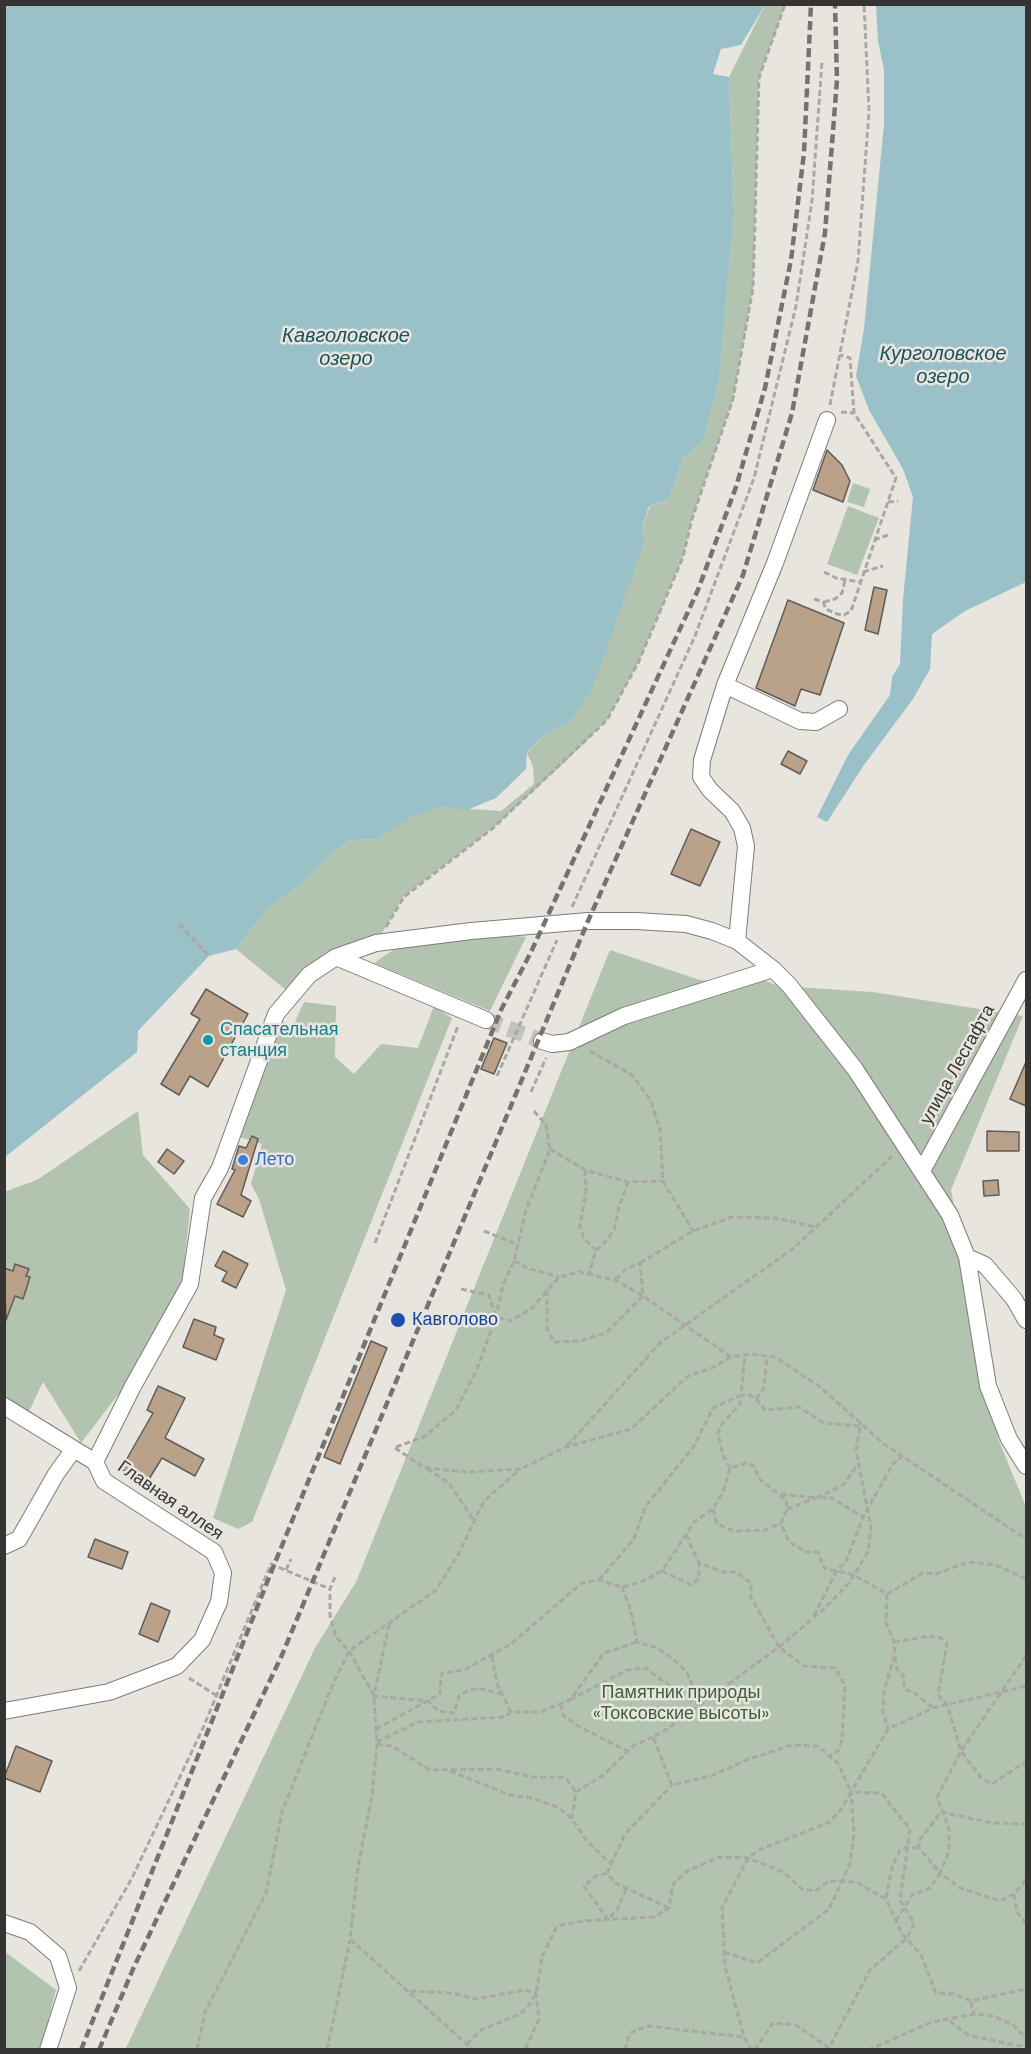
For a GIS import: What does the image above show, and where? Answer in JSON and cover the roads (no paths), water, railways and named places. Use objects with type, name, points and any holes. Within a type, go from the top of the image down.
[{"type":"street","points":[[737,941],[746,846],[742,828],[732,811],[710,790],[702,777],[702,760],[725,686],[775,562],[828,420]]},
{"type":"street","points":[[725,686],[800,721],[816,722],[839,709]]},
{"type":"street","name":"Главная аллея","points":[[4,1711],[109,1692],[177,1666],[202,1640],[219,1602],[223,1573],[214,1552],[104,1482],[95,1462],[133,1386],[190,1284],[203,1198],[220,1168],[276,1014],[309,975],[336,957],[375,943],[423,935],[588,921],[686,924],[737,941],[773,969],[789,985],[855,1069],[923,1169],[950,1215],[967,1257],[988,1386],[1010,1439],[1026,1466]]},
{"type":"street","points":[[336,957],[486,1020]]},
{"type":"street","points":[[554,1042],[624,1016],[773,969]]},
{"type":"street","name":"улица Лесгафта","points":[[923,1169],[1026,980]]},
{"type":"street","points":[[967,1257],[985,1265],[1014,1299],[1026,1320]]},
{"type":"street","points":[[4,1406],[95,1462]]},
{"type":"street","points":[[4,1546],[20,1539],[56,1474],[74,1449]]},
{"type":"street","points":[[4,1923],[30,1932],[58,1956],[69,1988],[48,2049]]},
{"type":"water","name":"Кавголовское озеро","points":[[5,4],[765,5],[741,45],[721,49],[713,74],[729,77],[734,214],[719,381],[703,441],[683,458],[669,499],[649,506],[642,528],[645,540],[592,689],[570,722],[543,736],[527,752],[526,769],[496,798],[467,810],[442,807],[412,816],[377,839],[351,840],[334,851],[298,887],[269,907],[236,949],[209,956],[138,1031],[137,1052],[5,1157]]},
{"type":"water","name":"Курголовское озеро","points":[[876,5],[1026,5],[1026,582],[965,611],[932,634],[930,669],[913,699],[864,765],[827,822],[817,817],[848,755],[890,695],[892,677],[900,664],[903,599],[913,497],[903,469],[869,410],[856,376],[864,329],[884,124],[884,70],[878,41]]},
{"type":"tunnel","points":[[486,1020],[542,1041]]},
{"type":"railway","points":[[81,2050],[274,1565],[501,1010],[531,952],[698,590],[736,487],[765,388],[791,260],[804,153],[811,4]]},
{"type":"railway","points":[[99,2050],[133,1969],[282,1655],[588,921],[743,575],[792,413],[825,233],[837,80],[835,4]]},
{"type":"place","name":"Спасательная станция","points":[[208,1040]]},
{"type":"place","name":"Лето","points":[[243,1160]]},
{"type":"place","name":"Кавголово","points":[[398,1320]]},
{"type":"park label","name":"Памятник природы «Токсовские высоты»","points":[[681,1703]]}]
